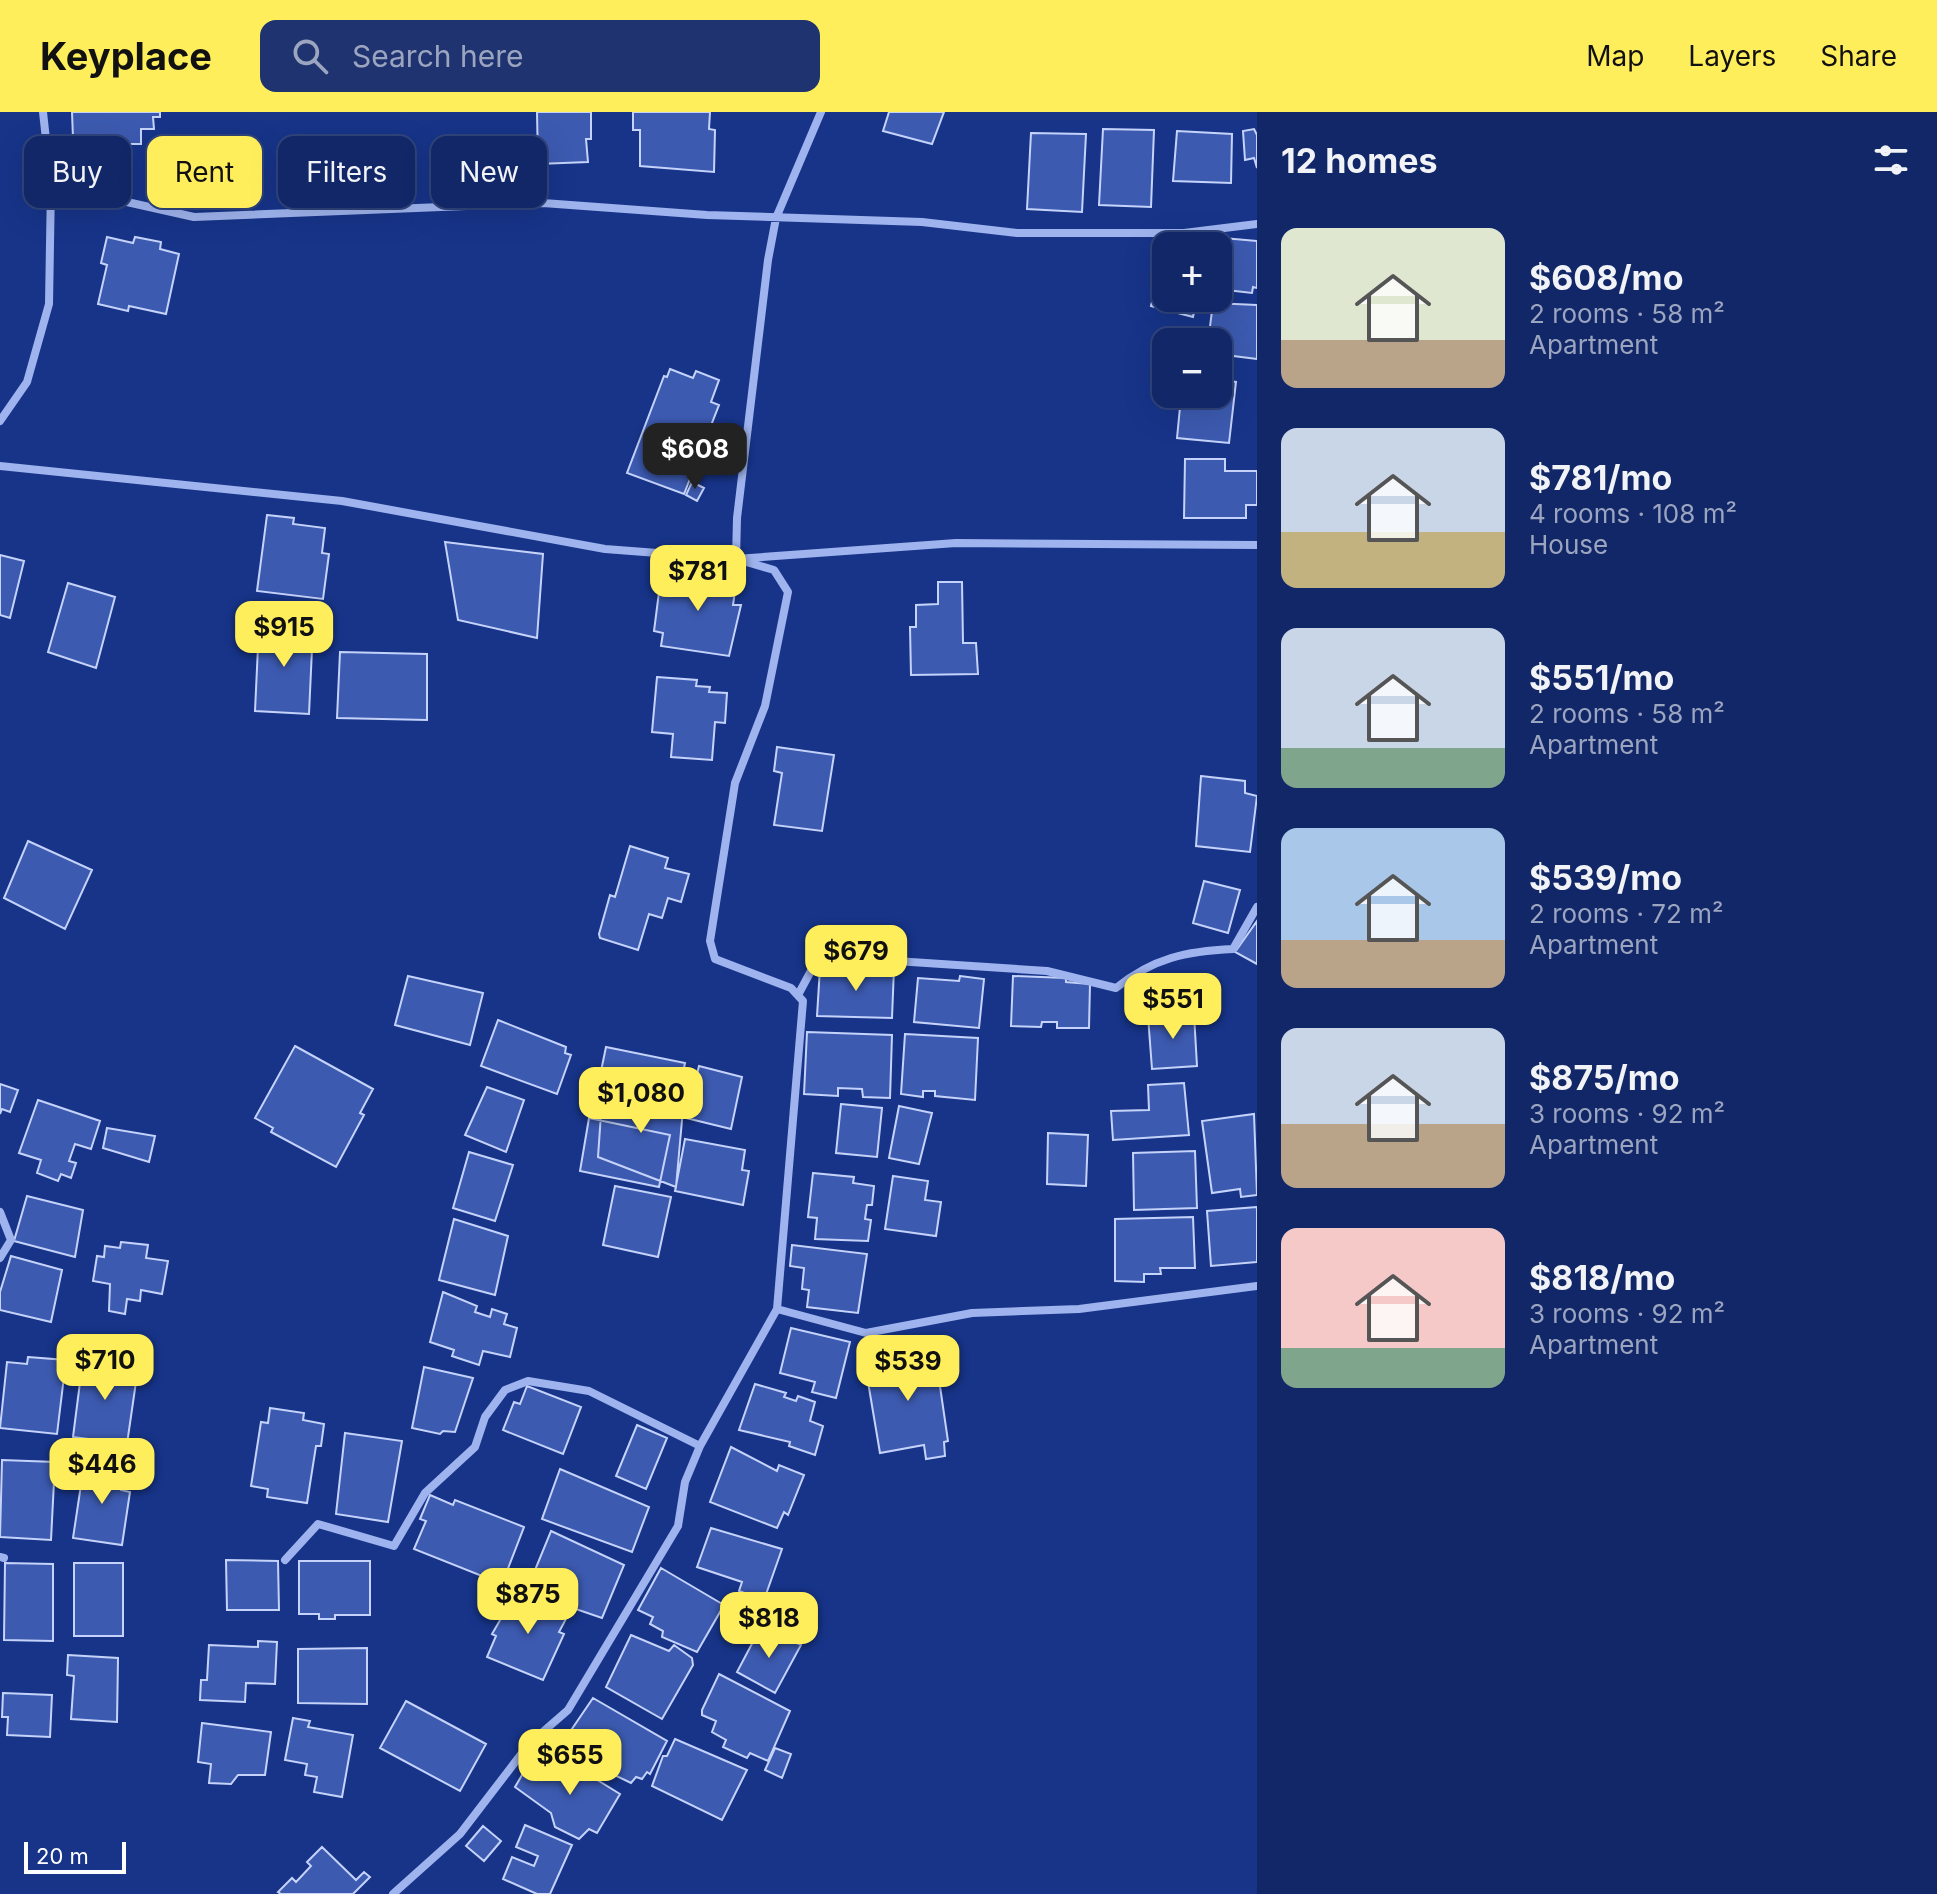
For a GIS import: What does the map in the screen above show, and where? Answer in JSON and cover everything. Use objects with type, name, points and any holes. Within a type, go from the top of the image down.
[{"type":"street","points":[[43,112],[46,136]]},
{"type":"street","points":[[736,559],[737,518],[776,218],[821,112]]},
{"type":"street","points":[[131,203],[194,217],[543,203],[776,218],[922,222],[1017,233],[1184,233],[1257,224]]},
{"type":"street","points":[[0,421],[27,382],[49,304],[51,208]]},
{"type":"street","points":[[0,466],[342,501],[605,549],[736,559],[956,543],[1257,545]]},
{"type":"street","points":[[393,1894],[460,1834],[529,1744],[568,1710],[678,1526],[685,1482],[700,1446],[777,1309],[803,1001],[791,988],[715,959],[710,941],[735,783],[765,706],[788,592],[774,570],[736,559]]},
{"type":"street","points":[[798,995],[819,956],[1047,971],[1116,988],[1138,970],[1164,958],[1233,949],[1257,907]]},
{"type":"street","points":[[0,1212],[11,1240],[0,1258]]},
{"type":"street","points":[[777,1309],[866,1333],[972,1313],[1079,1309],[1257,1286]]},
{"type":"street","points":[[285,1560],[318,1524],[394,1546],[425,1493],[475,1447],[485,1417],[505,1390],[528,1381],[589,1391],[700,1446]]},
{"type":"building","points":[[72,112],[160,112],[160,117],[153,117],[154,129],[141,129],[141,144],[131,144],[131,136],[73,136]]},
{"type":"building","points":[[537,112],[591,112],[591,139],[586,139],[588,162],[547,164],[547,136],[537,136]]},
{"type":"building","points":[[633,112],[710,112],[709,129],[715,130],[714,172],[640,166],[640,130],[633,130]]},
{"type":"building","points":[[889,112],[944,112],[932,144],[883,131]]},
{"type":"building","points":[[1103,129],[1154,130],[1151,207],[1099,205]]},
{"type":"building","points":[[1254,129],[1257,135],[1257,168],[1254,158],[1245,160],[1243,131]]},
{"type":"building","points":[[1177,131],[1232,134],[1231,183],[1173,181]]},
{"type":"building","points":[[1031,133],[1086,134],[1082,212],[1027,209]]},
{"type":"building","points":[[107,237],[133,243],[135,237],[161,242],[160,249],[179,254],[166,314],[129,306],[128,311],[98,304],[107,265],[101,263]]},
{"type":"building","points":[[1232,239],[1257,241],[1257,288],[1253,287],[1252,293],[1232,291]]},
{"type":"building","points":[[1232,304],[1257,305],[1257,359],[1232,356],[1232,328],[1210,328],[1212,312],[1232,312]]},
{"type":"building","points":[[1174,312],[1194,312],[1193,317]]},
{"type":"building","points":[[670,369],[693,378],[696,371],[719,380],[711,402],[719,405],[684,494],[627,473],[664,376],[667,377]]},
{"type":"building","points":[[1232,382],[1236,382],[1229,443],[1177,438],[1180,408],[1232,408]]},
{"type":"building","points":[[1185,459],[1225,459],[1225,471],[1257,471],[1257,505],[1246,505],[1246,518],[1184,518]]},
{"type":"building","points":[[692,482],[704,488],[697,501],[686,495]]},
{"type":"building","points":[[267,515],[294,518],[293,524],[325,528],[322,553],[329,554],[323,599],[257,591]]},
{"type":"building","points":[[445,542],[543,554],[537,638],[458,620]]},
{"type":"building","points":[[0,555],[24,561],[10,618],[0,615]]},
{"type":"building","points":[[672,569],[737,578],[733,605],[741,605],[729,656],[661,646],[663,633],[654,631],[659,592],[668,593]]},
{"type":"building","points":[[938,582],[962,582],[963,643],[976,643],[978,674],[911,675],[910,627],[916,627],[916,605],[938,604]]},
{"type":"building","points":[[68,583],[115,597],[96,668],[48,652]]},
{"type":"building","points":[[259,625],[313,627],[309,714],[255,711]]},
{"type":"building","points":[[340,652],[427,654],[427,720],[337,718]]},
{"type":"building","points":[[657,677],[697,680],[696,686],[710,687],[709,692],[727,693],[725,723],[715,722],[712,760],[671,757],[673,734],[652,732]]},
{"type":"building","points":[[777,747],[834,755],[822,831],[774,825],[782,773],[774,771]]},
{"type":"building","points":[[1201,776],[1245,781],[1245,793],[1257,796],[1250,852],[1196,846]]},
{"type":"building","points":[[28,841],[92,870],[65,929],[4,898]]},
{"type":"building","points":[[630,846],[668,858],[665,868],[689,874],[681,902],[668,898],[662,918],[649,914],[638,950],[600,938],[599,934],[610,895],[615,897]]},
{"type":"building","points":[[1204,881],[1240,890],[1228,933],[1193,923]]},
{"type":"building","points":[[1257,921],[1257,964],[1235,952]]},
{"type":"building","points":[[873,967],[894,968],[892,1018],[817,1016],[820,968],[873,971]]},
{"type":"building","points":[[408,976],[483,993],[470,1045],[395,1025]]},
{"type":"building","points":[[960,976],[984,979],[979,1028],[914,1022],[918,978],[959,981]]},
{"type":"building","points":[[1013,976],[1066,978],[1066,982],[1090,984],[1089,1028],[1057,1028],[1057,1022],[1042,1022],[1041,1027],[1011,1026]]},
{"type":"building","points":[[1194,1014],[1197,1066],[1152,1069],[1148,1016]]},
{"type":"building","points":[[498,1020],[566,1047],[565,1053],[571,1055],[557,1094],[481,1066]]},
{"type":"building","points":[[807,1032],[892,1035],[890,1098],[863,1097],[862,1089],[838,1088],[838,1096],[804,1094]]},
{"type":"building","points":[[905,1034],[978,1038],[975,1100],[935,1096],[935,1091],[923,1091],[923,1097],[901,1094]]},
{"type":"building","points":[[295,1046],[373,1089],[360,1113],[364,1115],[336,1167],[271,1132],[273,1128],[255,1118]]},
{"type":"building","points":[[606,1047],[685,1063],[674,1116],[595,1100]]},
{"type":"building","points":[[699,1066],[742,1077],[731,1129],[686,1118]]},
{"type":"building","points":[[1184,1083],[1189,1135],[1113,1140],[1111,1111],[1149,1110],[1148,1085]]},
{"type":"building","points":[[0,1084],[18,1090],[10,1112],[2,1109],[0,1114]]},
{"type":"building","points":[[603,1085],[683,1109],[676,1187],[598,1157]]},
{"type":"building","points":[[487,1087],[524,1100],[506,1152],[465,1135]]},
{"type":"building","points":[[38,1100],[100,1121],[91,1149],[75,1144],[69,1161],[76,1163],[71,1178],[61,1174],[58,1181],[37,1173],[41,1160],[19,1153]]},
{"type":"building","points":[[841,1104],[882,1108],[877,1157],[836,1153]]},
{"type":"building","points":[[899,1106],[932,1113],[919,1164],[889,1158]]},
{"type":"building","points":[[1254,1114],[1257,1195],[1241,1197],[1240,1189],[1212,1193],[1202,1121]]},
{"type":"building","points":[[589,1118],[670,1135],[659,1187],[580,1171]]},
{"type":"building","points":[[107,1128],[155,1136],[149,1162],[103,1148]]},
{"type":"building","points":[[1048,1133],[1088,1135],[1086,1186],[1047,1184]]},
{"type":"building","points":[[685,1139],[745,1150],[742,1170],[749,1171],[743,1205],[675,1191]]},
{"type":"building","points":[[1195,1151],[1197,1208],[1134,1210],[1133,1153]]},
{"type":"building","points":[[469,1152],[513,1165],[495,1221],[453,1208]]},
{"type":"building","points":[[813,1173],[854,1177],[853,1183],[874,1186],[872,1205],[867,1205],[865,1219],[871,1220],[868,1241],[815,1239],[817,1218],[808,1217]]},
{"type":"building","points":[[893,1176],[928,1181],[925,1200],[941,1202],[936,1236],[885,1229]]},
{"type":"building","points":[[615,1186],[671,1197],[658,1257],[603,1245]]},
{"type":"building","points":[[27,1196],[83,1210],[75,1257],[14,1241]]},
{"type":"building","points":[[1257,1207],[1257,1262],[1211,1266],[1207,1211]]},
{"type":"building","points":[[1193,1217],[1195,1268],[1160,1268],[1161,1274],[1144,1274],[1144,1282],[1115,1281],[1115,1219]]},
{"type":"building","points":[[454,1219],[508,1236],[495,1295],[439,1280]]},
{"type":"building","points":[[121,1242],[148,1245],[146,1258],[168,1261],[162,1294],[141,1290],[140,1301],[127,1299],[125,1314],[109,1311],[110,1284],[93,1281],[97,1256],[104,1257],[105,1246],[120,1248]]},
{"type":"building","points":[[792,1245],[867,1254],[858,1313],[807,1307],[809,1290],[802,1289],[804,1268],[790,1266]]},
{"type":"building","points":[[11,1256],[62,1270],[51,1322],[0,1310],[0,1292]]},
{"type":"building","points":[[443,1292],[477,1306],[475,1312],[490,1317],[492,1309],[507,1314],[504,1324],[517,1328],[510,1357],[483,1351],[479,1365],[452,1356],[454,1350],[430,1342]]},
{"type":"building","points":[[791,1328],[850,1342],[836,1398],[812,1392],[815,1382],[780,1373]]},
{"type":"building","points":[[910,1350],[910,1356],[935,1352],[948,1441],[944,1442],[945,1456],[926,1459],[924,1445],[880,1453],[865,1364],[888,1361],[887,1353]]},
{"type":"building","points":[[28,1357],[66,1360],[57,1434],[0,1428],[7,1362],[27,1364]]},
{"type":"building","points":[[83,1359],[138,1368],[127,1444],[73,1437]]},
{"type":"building","points":[[424,1367],[473,1378],[455,1432],[443,1431],[440,1434],[412,1428]]},
{"type":"building","points":[[755,1384],[786,1393],[784,1397],[796,1401],[798,1396],[815,1402],[810,1421],[823,1426],[815,1455],[789,1446],[790,1442],[739,1430]]},
{"type":"building","points":[[527,1386],[581,1407],[563,1454],[503,1430],[514,1402],[520,1404]]},
{"type":"building","points":[[270,1408],[304,1413],[303,1420],[324,1424],[321,1446],[316,1446],[307,1503],[267,1497],[268,1489],[251,1486],[261,1422],[268,1423]]},
{"type":"building","points":[[637,1425],[667,1438],[646,1489],[616,1476]]},
{"type":"building","points":[[345,1433],[402,1441],[388,1522],[336,1514]]},
{"type":"building","points":[[731,1447],[777,1471],[779,1465],[804,1475],[788,1515],[784,1512],[777,1528],[710,1502]]},
{"type":"building","points":[[2,1460],[55,1462],[51,1540],[0,1537]]},
{"type":"building","points":[[84,1465],[124,1471],[121,1490],[130,1492],[122,1545],[73,1538]]},
{"type":"building","points":[[560,1469],[649,1507],[632,1552],[542,1519]]},
{"type":"building","points":[[430,1495],[453,1505],[455,1500],[524,1527],[502,1584],[414,1549],[426,1521],[420,1519]]},
{"type":"building","points":[[711,1528],[782,1549],[764,1600],[739,1591],[742,1582],[697,1567]]},
{"type":"building","points":[[551,1531],[624,1565],[602,1618],[526,1592]]},
{"type":"building","points":[[226,1560],[278,1561],[279,1610],[227,1610]]},
{"type":"building","points":[[299,1561],[370,1561],[370,1615],[335,1615],[335,1619],[319,1619],[319,1614],[299,1614]]},
{"type":"building","points":[[5,1563],[53,1564],[53,1641],[4,1640]]},
{"type":"building","points":[[74,1563],[123,1563],[123,1636],[74,1636]]},
{"type":"building","points":[[661,1568],[724,1605],[697,1652],[662,1637],[663,1631],[650,1624],[653,1617],[638,1610]]},
{"type":"building","points":[[517,1591],[567,1617],[559,1632],[564,1634],[543,1680],[487,1657],[496,1636],[492,1634]]},
{"type":"building","points":[[765,1628],[801,1645],[775,1693],[737,1672],[755,1638],[758,1640]]},
{"type":"building","points":[[631,1635],[669,1651],[674,1645],[692,1658],[693,1665],[662,1719],[606,1687]]},
{"type":"building","points":[[258,1641],[277,1642],[275,1684],[246,1683],[245,1702],[200,1700],[201,1680],[207,1680],[209,1645],[258,1647]]},
{"type":"building","points":[[367,1648],[367,1704],[298,1703],[298,1649]]},
{"type":"building","points":[[68,1655],[118,1658],[117,1722],[71,1719],[74,1676],[67,1675]]},
{"type":"building","points":[[719,1674],[790,1711],[768,1761],[750,1753],[747,1758],[723,1747],[726,1740],[712,1732],[716,1721],[702,1715]]},
{"type":"building","points":[[3,1693],[52,1695],[50,1737],[7,1735],[8,1717],[2,1717]]},
{"type":"building","points":[[593,1698],[667,1741],[650,1774],[647,1772],[642,1779],[636,1777],[631,1783],[598,1767],[596,1770],[559,1748]]},
{"type":"building","points":[[406,1701],[486,1744],[460,1791],[380,1748]]},
{"type":"building","points":[[293,1718],[310,1721],[308,1727],[353,1735],[342,1797],[314,1792],[317,1777],[305,1775],[307,1764],[285,1760]]},
{"type":"building","points":[[202,1723],[271,1732],[265,1775],[238,1775],[231,1784],[209,1783],[211,1764],[198,1762]]},
{"type":"building","points":[[675,1739],[747,1770],[722,1820],[652,1786],[663,1756],[667,1756]]},
{"type":"building","points":[[775,1748],[791,1754],[782,1778],[765,1770]]},
{"type":"building","points":[[555,1754],[620,1794],[597,1833],[589,1829],[579,1839],[555,1827],[551,1813],[515,1787],[525,1770],[541,1780]]},
{"type":"building","points":[[525,1825],[572,1845],[550,1894],[537,1894],[503,1879],[512,1857],[534,1866],[538,1856],[516,1847]]},
{"type":"building","points":[[483,1826],[501,1841],[484,1861],[466,1846]]},
{"type":"building","points":[[322,1847],[356,1880],[364,1872],[370,1877],[353,1894],[278,1892],[292,1878],[296,1882],[311,1866],[307,1862]]}]
